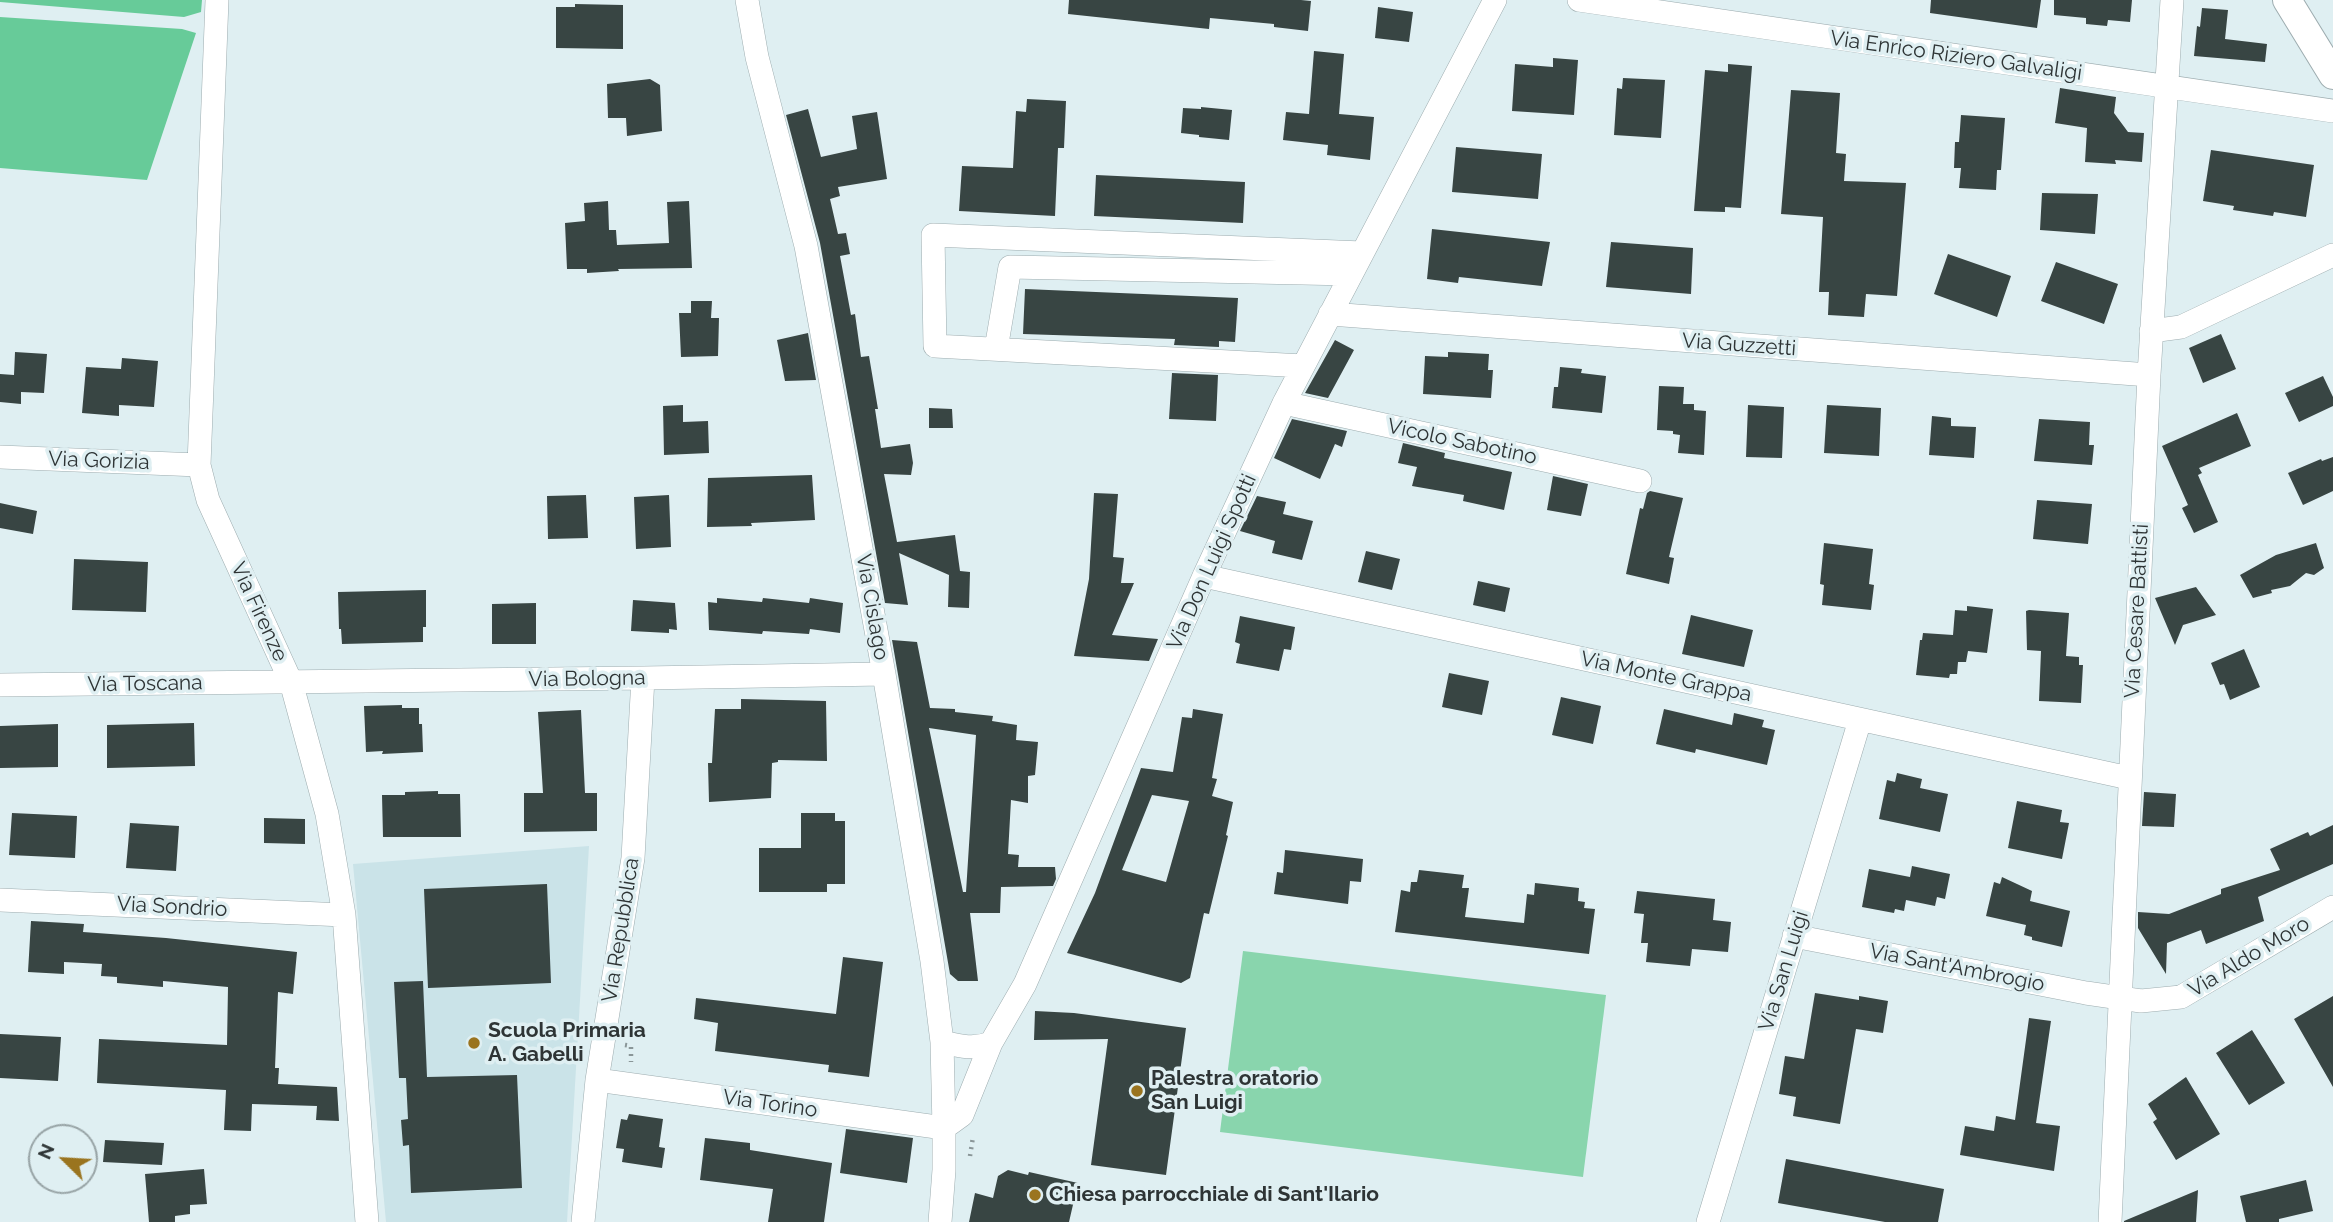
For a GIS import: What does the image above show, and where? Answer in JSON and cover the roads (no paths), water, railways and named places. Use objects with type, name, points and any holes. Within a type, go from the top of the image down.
[{"type":"street","name":"Via Firenze","points":[[217,0],[199,465],[208,500],[291,682],[327,814],[344,915],[367,1222]]},
{"type":"street","name":"Via Cislago","points":[[747,0],[757,57],[806,246],[884,674],[936,988],[942,1042],[944,1128],[940,1222]]},
{"type":"street","name":"Via Don Luigi Spotti","points":[[944,1128],[961,1115],[991,1043],[1025,984],[1204,576],[1284,403],[1495,0]]},
{"type":"street","name":"Via Enrico Riziero Galvaligi","points":[[1579,0],[2333,111]]},
{"type":"street","name":"Via Cesare Battisti","points":[[2109,1222],[2151,331],[2172,0]]},
{"type":"street","points":[[2287,0],[2333,75]]},
{"type":"street","points":[[1303,366],[935,346],[933,235],[1362,253]]},
{"type":"street","points":[[2151,331],[2181,327],[2333,255]]},
{"type":"street","points":[[996,349],[1010,267],[1351,274]]},
{"type":"street","name":"Via Guzzetti","points":[[1330,314],[2149,375]]},
{"type":"street","name":"Vicolo Sabotino","points":[[1284,403],[1640,481]]},
{"type":"street","name":"Via Gorizia","points":[[0,457],[199,465]]},
{"type":"street","name":"Via Monte Grappa","points":[[1204,576],[2129,778]]},
{"type":"street","name":"Via Bologna","points":[[291,682],[884,674]]},
{"type":"street","name":"Via Repubblica","points":[[583,1222],[597,1080],[633,858],[643,678]]},
{"type":"street","name":"Via Toscana","points":[[0,685],[291,682]]},
{"type":"street","name":"Via San Luigi","points":[[1708,1222],[1860,720]]},
{"type":"street","name":"Via Sondrio","points":[[0,900],[344,915]]},
{"type":"street","name":"Via Aldo Moro","points":[[2120,999],[2155,1001],[2188,995],[2333,907]]},
{"type":"street","name":"Via Sant'Ambrogio","points":[[1794,936],[2120,999]]},
{"type":"street","points":[[942,1042],[970,1048],[980,1048],[991,1043]]},
{"type":"street","name":"Via Torino","points":[[597,1080],[944,1128]]},
{"type":"place","name":"Scuola Primaria A. Gabelli","points":[[474,1043]]},
{"type":"place","name":"Palestra oratorio San Luigi","points":[[1137,1091]]},
{"type":"place","name":"Chiesa parrocchiale di Sant'Ilario","points":[[1035,1195]]}]
